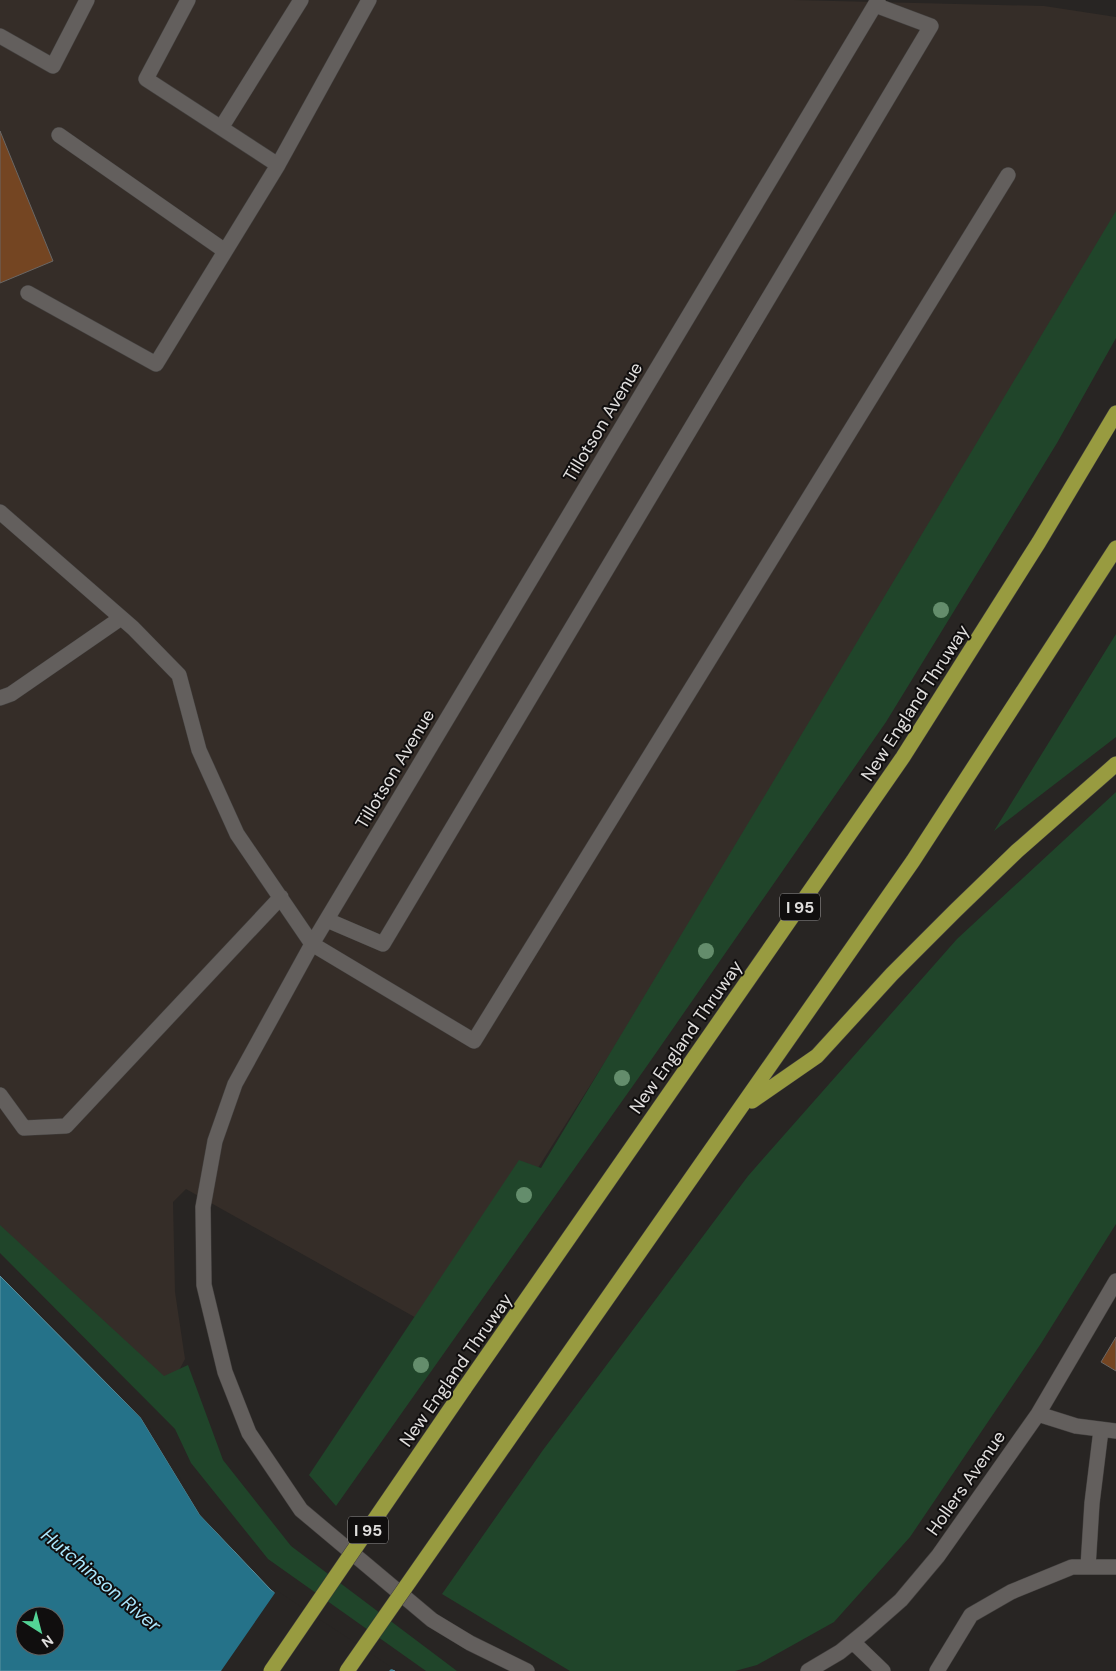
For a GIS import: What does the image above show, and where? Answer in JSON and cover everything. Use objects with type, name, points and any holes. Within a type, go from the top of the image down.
[{"type":"highway","name":"New England Thruway","points":[[271,1671],[464,1389],[903,757],[1034,550],[1116,413]]},
{"type":"highway","points":[[347,1671],[743,1107],[913,861],[1116,548]]},
{"type":"highway","points":[[743,1107],[817,1056],[892,974],[955,911],[1017,851],[1116,764]]},
{"type":"street","points":[[0,36],[53,66],[87,0]]},
{"type":"street","points":[[188,0],[146,79],[278,165]]},
{"type":"street","points":[[221,128],[301,0]]},
{"type":"street","points":[[28,293],[156,364],[278,165],[369,0]]},
{"type":"street","points":[[327,920],[382,944],[931,26],[876,3]]},
{"type":"street","name":"Tillotson Avenue","points":[[527,1671],[470,1643],[432,1620],[301,1510],[249,1432],[224,1372],[204,1285],[203,1207],[215,1141],[235,1084],[312,944],[876,3]]},
{"type":"street","points":[[59,135],[225,251]]},
{"type":"street","points":[[0,512],[121,618],[179,675],[199,750],[237,834],[312,944],[474,1041],[1008,175]]},
{"type":"street","points":[[0,698],[11,694],[121,618]]},
{"type":"street","points":[[0,1095],[24,1128],[66,1126],[281,897]]},
{"type":"street","name":"Hollers Avenue","points":[[808,1671],[840,1652],[901,1600],[938,1556],[1038,1414],[1116,1281]]},
{"type":"street","points":[[1038,1414],[1076,1426],[1108,1431],[1092,1503],[1088,1567]]},
{"type":"street","points":[[937,1671],[971,1615],[1011,1592],[1072,1567],[1116,1567]]},
{"type":"street","points":[[853,1642],[883,1671]]},
{"type":"shaded area","points":[[0,0],[794,0],[1044,6],[1116,17],[1116,246],[1077,316],[436,1329],[186,1189],[173,1202],[175,1292],[185,1359],[166,1395],[0,1238]]},
{"type":"green space","points":[[1116,211],[1116,338],[1057,443],[886,722],[649,1063],[336,1506],[309,1475],[519,1160],[541,1168]]},
{"type":"green space","points":[[1116,634],[1116,737],[994,831]]},
{"type":"green space","points":[[1116,792],[1116,1224],[1040,1345],[910,1537],[834,1622],[757,1665],[735,1671],[570,1671],[442,1594],[543,1450],[748,1176],[957,939]]},
{"type":"green space","points":[[0,1225],[164,1376],[188,1365],[223,1460],[291,1546],[457,1671],[426,1671],[268,1559],[191,1463],[175,1429],[0,1253]]},
{"type":"water","name":"Hutchinson River","points":[[0,1276],[141,1418],[200,1515],[271,1590],[395,1671],[0,1671]]},
{"type":"pier","points":[[0,1273],[143,1417],[202,1514],[273,1588],[397,1671],[391,1669],[389,1671],[221,1671],[275,1593],[200,1515],[141,1418]]},
{"type":"building","points":[[0,131],[53,261],[0,283]]},
{"type":"building","points":[[1116,1337],[1116,1371],[1101,1362]]}]
